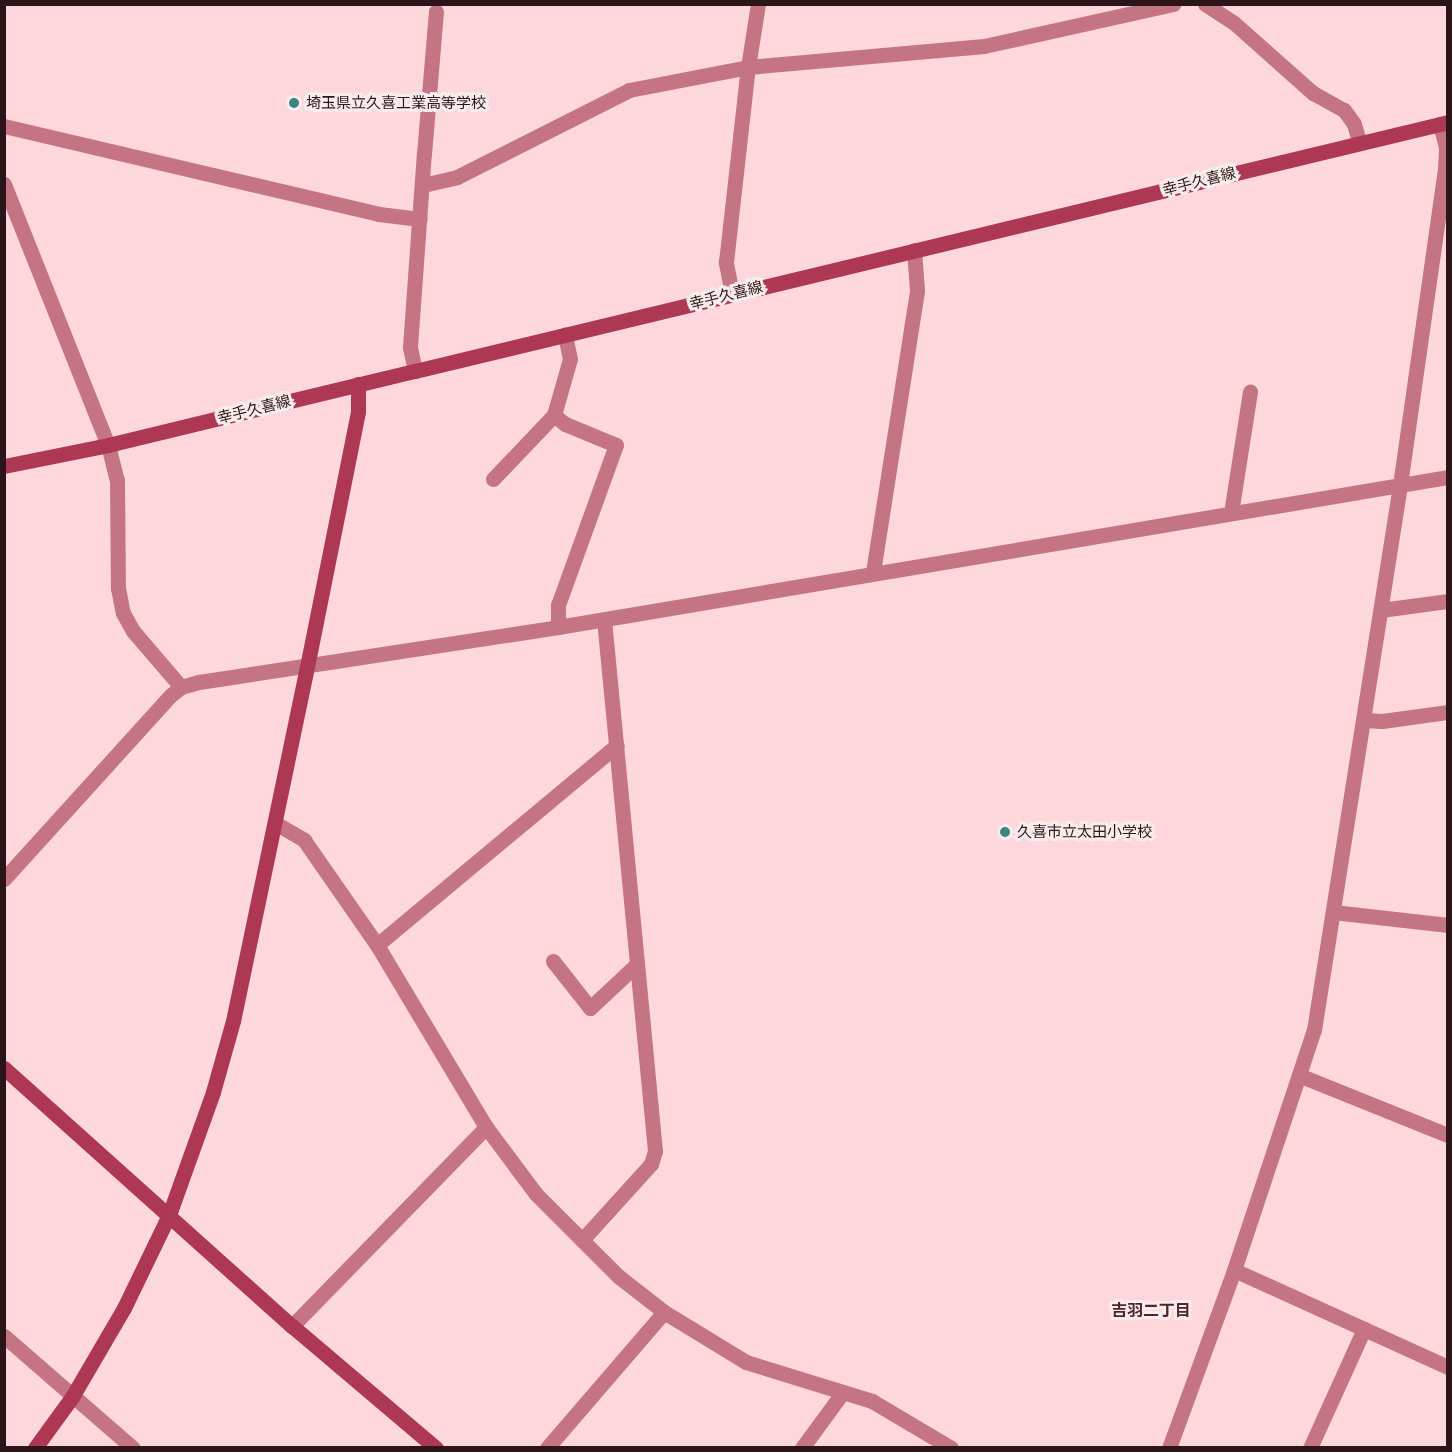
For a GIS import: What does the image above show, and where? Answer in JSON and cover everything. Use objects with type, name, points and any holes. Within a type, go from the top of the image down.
[{"type":"street","points":[[732,294],[726,262],[748,67],[758,4]]},
{"type":"street","points":[[423,185],[457,177],[629,90],[748,67],[984,46],[1173,4]]},
{"type":"street","points":[[1205,4],[1233,22],[1313,93],[1344,110],[1354,124],[1359,142]]},
{"type":"street","points":[[415,371],[410,347],[436,12]]},
{"type":"street","points":[[1169,1448],[1234,1270],[1301,1076],[1314,1030],[1400,485],[1445,169],[1444,123]]},
{"type":"street","name":"幸手久喜線","points":[[4,466],[108,445],[1444,123]]},
{"type":"street","points":[[4,126],[379,214],[420,219]]},
{"type":"street","points":[[4,184],[108,445],[117,480],[118,588],[123,612],[132,631],[181,687]]},
{"type":"street","points":[[873,572],[917,290],[914,250]]},
{"type":"street","points":[[493,479],[554,414],[570,359],[565,335]]},
{"type":"street","points":[[35,1448],[72,1397],[124,1308],[169,1215],[213,1092],[233,1021],[308,667],[358,411],[358,384]]},
{"type":"street","points":[[1231,513],[1250,391]]},
{"type":"street","points":[[554,414],[565,424],[616,446],[558,605],[558,627]]},
{"type":"street","points":[[4,879],[171,695],[181,687],[199,682],[558,627],[873,572],[1448,477]]},
{"type":"street","points":[[1380,610],[1448,601]]},
{"type":"street","points":[[582,1240],[651,1164],[655,1150],[604,619]]},
{"type":"street","points":[[1363,720],[1382,721],[1448,712]]},
{"type":"street","points":[[377,945],[617,745]]},
{"type":"street","points":[[275,824],[304,840],[377,945],[486,1127],[536,1194],[618,1276],[664,1312],[746,1362],[872,1401],[951,1448]]},
{"type":"street","points":[[1333,912],[1448,925]]},
{"type":"street","points":[[553,961],[590,1008],[636,965]]},
{"type":"street","points":[[4,1068],[292,1326],[436,1448]]},
{"type":"street","points":[[1301,1076],[1448,1135]]},
{"type":"street","points":[[292,1326],[486,1127]]},
{"type":"street","points":[[1234,1270],[1448,1367]]},
{"type":"street","points":[[547,1448],[664,1312]]},
{"type":"street","points":[[1310,1448],[1364,1329]]},
{"type":"street","points":[[4,1336],[133,1448]]},
{"type":"street","points":[[802,1448],[843,1392]]},
{"type":"place","name":"埼玉県立久喜工業高等学校","points":[[294,103]]},
{"type":"place","name":"久喜市立太田小学校","points":[[1005,832]]},
{"type":"district","name":"吉羽二丁目","points":[[1151,1310]]}]
